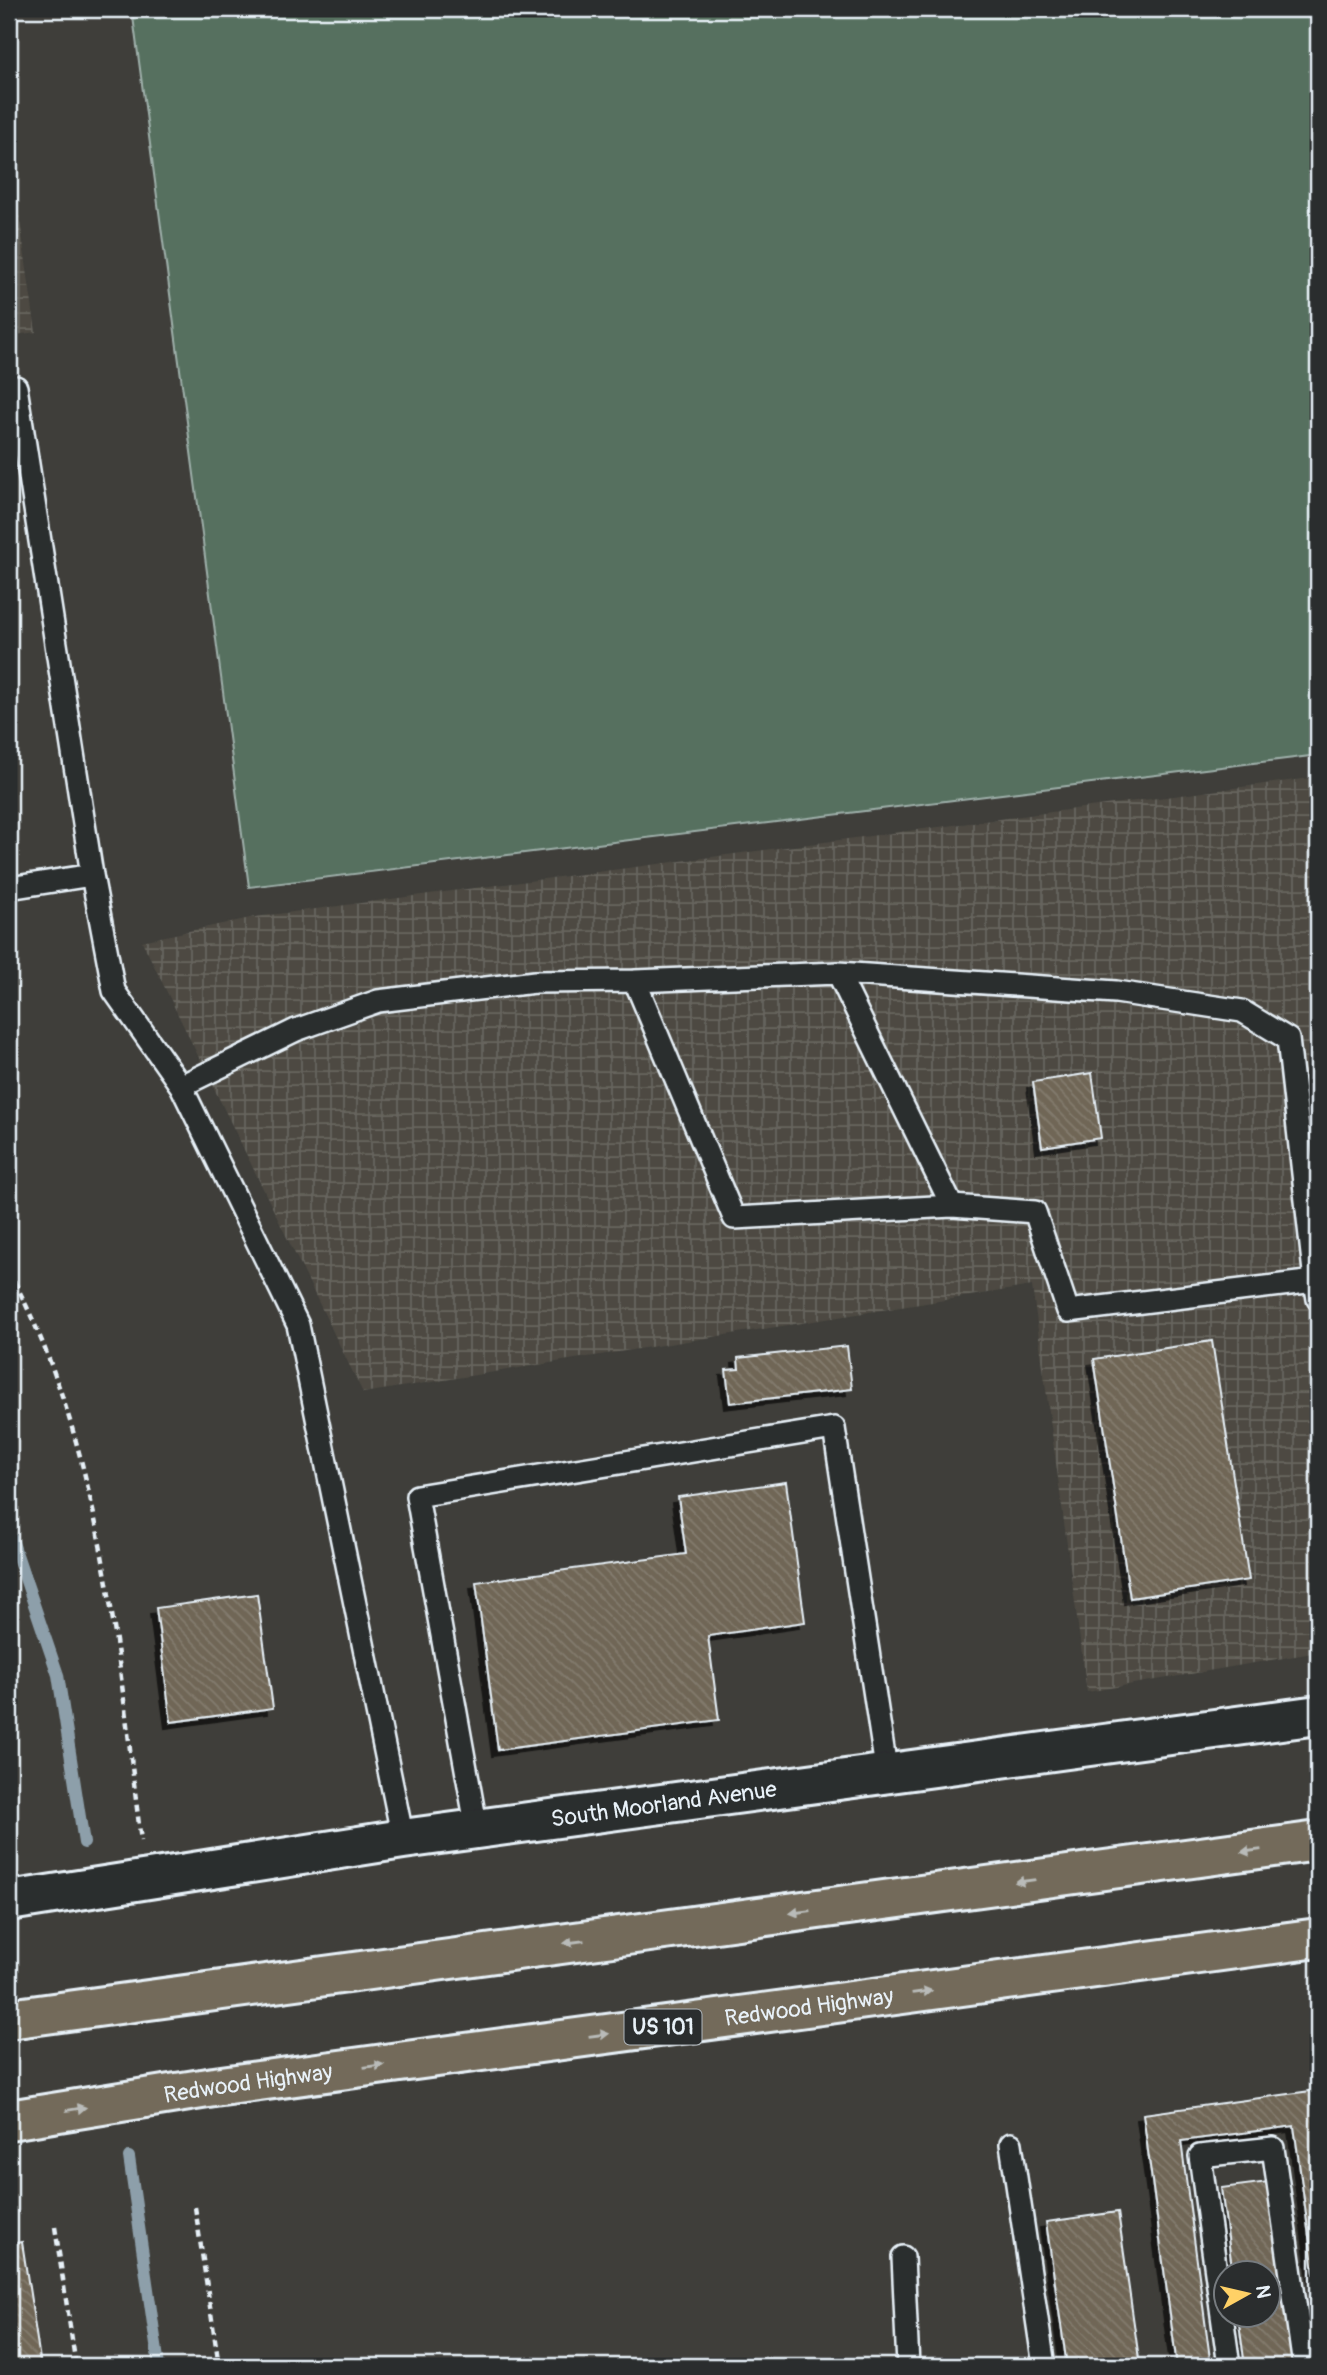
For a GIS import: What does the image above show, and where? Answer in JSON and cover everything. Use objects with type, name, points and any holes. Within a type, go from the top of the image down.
[{"type":"highway","points":[[9,2019],[1318,1841]]},
{"type":"highway","name":"Redwood Highway","points":[[9,2120],[241,2084],[1318,1938]]},
{"type":"street","name":"South Moorland Avenue","points":[[9,1901],[403,1839],[1318,1716]]},
{"type":"lane","points":[[9,388],[16,387],[92,875],[114,991],[181,1086],[298,1325],[403,1839]]},
{"type":"lane","points":[[9,888],[92,875]]},
{"type":"lane","points":[[181,1086],[296,1030],[377,1001],[535,982],[838,973],[1116,992],[1242,1011],[1288,1039],[1317,1290],[1068,1311],[1035,1212],[952,1206],[734,1218],[635,981]]},
{"type":"lane","points":[[838,973],[952,1206]]},
{"type":"lane","points":[[477,1830],[417,1496],[834,1428],[887,1775]]},
{"type":"lane","points":[[1011,2144],[1044,2366]]},
{"type":"lane","points":[[1229,2366],[1200,2156],[1273,2148],[1304,2366]]},
{"type":"lane","points":[[903,2258],[908,2366]]},
{"type":"path","points":[[9,1271],[51,1362],[85,1478],[113,1612],[146,1881]]},
{"type":"path","points":[[195,2207],[219,2366]]},
{"type":"path","points":[[55,2227],[76,2366]]},
{"type":"shaded area","points":[[9,145],[36,332],[9,336]]},
{"type":"shaded area","points":[[1318,777],[1318,1652],[1087,1692],[1032,1286],[363,1393],[142,941],[255,917]]},
{"type":"green space","points":[[132,9],[1318,9],[1318,755],[249,887]]},
{"type":"building","points":[[1092,1073],[1101,1138],[1042,1147],[1033,1082]]},
{"type":"building","points":[[1212,1341],[1249,1580],[1130,1598],[1094,1359]]},
{"type":"building","points":[[847,1346],[852,1389],[730,1403],[726,1370],[739,1369],[738,1358]]},
{"type":"building","points":[[786,1482],[805,1622],[708,1636],[719,1720],[498,1750],[476,1582],[686,1554],[678,1497]]},
{"type":"building","points":[[257,1594],[273,1708],[171,1722],[156,1608]]},
{"type":"building","points":[[1318,2090],[1318,2302],[1294,2126],[1181,2141],[1211,2366],[1177,2366],[1143,2114]]},
{"type":"building","points":[[1268,2182],[1279,2260],[1231,2260],[1221,2188]]},
{"type":"building","points":[[1118,2212],[1140,2366],[1067,2366],[1046,2222]]},
{"type":"building","points":[[22,2242],[41,2366],[9,2366],[9,2244]]},
{"type":"building","points":[[1282,2285],[1293,2366],[1245,2366],[1240,2330],[1282,2330]]},
{"type":"waterway","points":[[9,1531],[58,1675],[84,1843]]},
{"type":"waterway","points":[[129,2157],[159,2366]]}]
